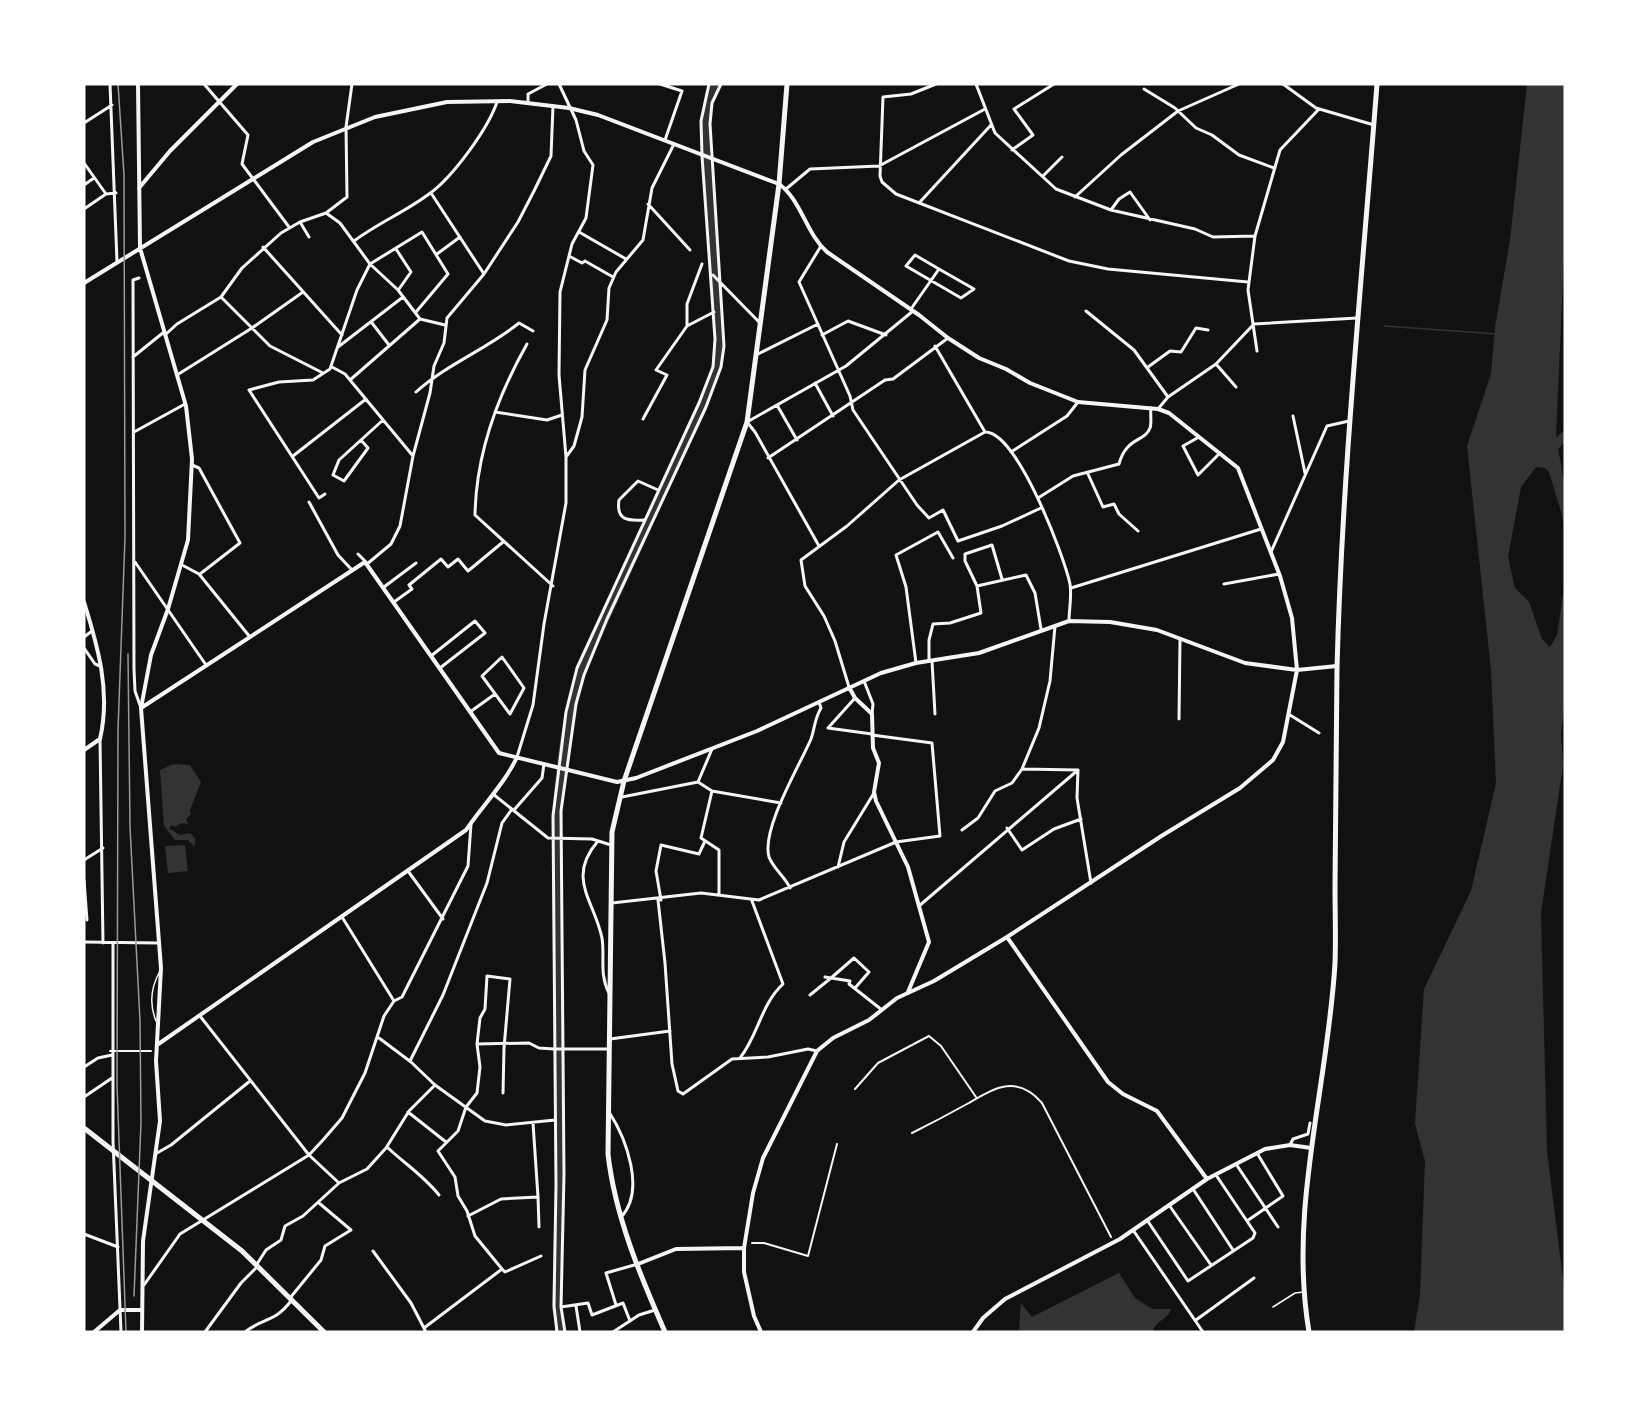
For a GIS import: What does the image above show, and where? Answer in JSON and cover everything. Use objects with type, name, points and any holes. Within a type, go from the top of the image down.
[{"type":"main road","points":[[665,1332],[620,1218],[612,1184],[607,1108],[611,845],[624,781],[747,422],[779,184],[787,84]]},
{"type":"main road","points":[[1309,1332],[1302,1253],[1311,1148],[1328,1045],[1335,960],[1337,666],[1348,421],[1377,84]]},
{"type":"main road","points":[[84,1128],[258,1265],[324,1332]]},
{"type":"street","points":[[110,84],[117,262]]},
{"type":"street","points":[[138,84],[140,248],[185,404],[191,435],[192,465],[191,507],[182,565],[151,655],[141,708]]},
{"type":"street","points":[[204,84],[248,135],[242,164],[289,227]]},
{"type":"street","points":[[139,188],[170,151],[237,84]]},
{"type":"street","points":[[133,357],[177,324],[221,297],[242,268],[289,227],[326,213],[348,194],[346,128],[352,84]]},
{"type":"street","points":[[528,103],[528,94],[547,84]]},
{"type":"street","points":[[157,1046],[466,830],[492,793],[512,770],[533,705],[544,624],[553,586],[566,503],[566,457],[559,375],[560,292],[569,256],[586,218],[593,165],[584,151],[576,120],[559,84]]},
{"type":"street","points":[[660,84],[682,92],[665,141]]},
{"type":"street","points":[[557,1332],[554,1306],[555,1120],[560,838],[566,769],[576,704],[592,642],[635,559],[724,346],[701,121],[709,84]]},
{"type":"street","points":[[565,1332],[561,1307],[564,1175],[552,838],[558,766],[572,685],[658,490],[715,385],[718,359],[706,157],[712,103],[721,84]]},
{"type":"street","points":[[936,84],[911,94],[883,97],[879,166],[880,176],[888,188],[955,218],[1088,266],[1248,282]]},
{"type":"street","points":[[976,84],[991,125],[1012,150],[1044,175],[1056,189],[1111,210],[1195,229],[1213,237],[1255,236]]},
{"type":"street","points":[[1012,150],[1033,135],[1014,109],[1054,84]]},
{"type":"street","points":[[1075,197],[1121,154],[1178,111],[1239,84]]},
{"type":"street","points":[[1283,84],[1319,109],[1374,124]]},
{"type":"street","points":[[1144,89],[1178,111],[1196,128],[1212,135],[1239,155],[1274,168]]},
{"type":"street","points":[[354,242],[384,220],[431,193],[466,153],[498,100]]},
{"type":"street","points":[[84,283],[283,158],[346,128],[408,109],[447,102],[498,100],[569,108],[598,115],[779,184],[786,189],[795,202],[812,236],[820,246],[979,358],[1006,369],[1030,383],[1078,402],[1151,408],[1169,413],[1238,468],[1279,574],[1292,618],[1297,670],[1290,715],[1278,754],[1256,777],[1007,938],[934,981],[908,992],[861,1025],[833,1038],[817,1051],[763,1158],[756,1178],[744,1248],[745,1285],[761,1332]]},
{"type":"street","points":[[84,123],[112,105]]},
{"type":"street","points":[[141,708],[366,563],[391,544],[400,526],[413,456],[432,377],[444,343],[447,318],[484,274],[518,222],[551,156],[553,106]]},
{"type":"street","points":[[786,189],[810,169],[879,166],[985,109]]},
{"type":"street","points":[[1257,351],[1248,282],[1255,236],[1280,150],[1319,109]]},
{"type":"street","points":[[919,203],[991,125]]},
{"type":"street","points":[[566,457],[574,446],[582,417],[585,370],[607,320],[609,288],[626,259],[643,240],[648,204],[656,176],[674,144]]},
{"type":"street","points":[[1044,175],[1062,157]]},
{"type":"street","points":[[84,163],[106,194]]},
{"type":"street","points":[[84,185],[94,178]]},
{"type":"street","points":[[1111,210],[1119,199],[1130,192],[1150,220]]},
{"type":"street","points":[[84,208],[106,194],[116,193]]},
{"type":"street","points":[[431,193],[484,274]]},
{"type":"street","points":[[648,204],[690,250]]},
{"type":"street","points":[[326,213],[340,223],[370,264],[398,290],[420,319],[445,325]]},
{"type":"street","points":[[300,222],[309,237]]},
{"type":"street","points":[[325,494],[320,498],[249,390],[279,382],[313,381],[332,367],[357,290],[370,264],[422,232],[448,274],[416,312]]},
{"type":"street","points":[[579,232],[626,259]]},
{"type":"street","points":[[436,254],[460,237]]},
{"type":"street","points":[[820,246],[799,282],[853,410],[900,480],[929,518],[943,510],[958,541],[1002,526],[1041,508]]},
{"type":"street","points":[[263,248],[342,335]]},
{"type":"street","points":[[396,249],[411,272],[398,290]]},
{"type":"street","points":[[915,255],[974,289],[961,298],[931,280],[906,266],[915,255]]},
{"type":"street","points":[[569,256],[582,263],[585,261],[614,277]]},
{"type":"street","points":[[687,326],[687,304],[702,264]]},
{"type":"street","points":[[819,546],[755,432],[747,422],[838,371],[886,335],[912,310],[939,269]]},
{"type":"street","points":[[712,274],[760,323]]},
{"type":"street","points":[[139,278],[133,280],[134,669],[135,691],[141,708],[161,968],[157,1046],[160,1121],[142,1241],[142,1332]]},
{"type":"street","points":[[177,375],[252,328],[303,292]]},
{"type":"street","points":[[221,297],[270,346],[323,374]]},
{"type":"street","points":[[338,347],[403,297]]},
{"type":"street","points":[[1086,311],[1131,348],[1148,367],[1168,397]]},
{"type":"street","points":[[643,419],[668,375],[656,370],[687,326],[714,312]]},
{"type":"street","points":[[1158,409],[1168,397],[1216,364],[1254,324],[1357,318]]},
{"type":"street","points":[[350,380],[420,319]]},
{"type":"street","points":[[822,335],[848,321],[886,335]]},
{"type":"street","points":[[372,323],[389,345]]},
{"type":"street","points":[[416,392],[432,377],[496,342],[519,323],[533,331]]},
{"type":"street","points":[[756,354],[818,324]]},
{"type":"street","points":[[1148,367],[1170,351],[1181,352],[1196,328],[1208,330]]},
{"type":"street","points":[[768,458],[885,380],[892,379],[948,338]]},
{"type":"street","points":[[527,344],[511,369],[482,450],[475,515],[553,586]]},
{"type":"street","points":[[935,346],[985,432],[996,436],[1024,469],[1061,553],[1071,588],[1069,621]]},
{"type":"street","points":[[1216,364],[1236,387]]},
{"type":"street","points":[[332,367],[350,380],[413,456]]},
{"type":"street","points":[[815,383],[833,416]]},
{"type":"street","points":[[293,456],[366,399]]},
{"type":"street","points":[[1011,452],[1067,416],[1078,402]]},
{"type":"street","points":[[134,433],[185,404]]},
{"type":"street","points":[[777,405],[797,440]]},
{"type":"street","points":[[1038,498],[1073,476],[1088,474],[1119,464],[1122,450],[1147,432],[1151,426],[1151,408]]},
{"type":"street","points":[[495,412],[547,420],[562,415]]},
{"type":"street","points":[[1293,417],[1305,474]]},
{"type":"street","points":[[361,440],[368,448],[344,481],[333,475],[339,460],[361,440],[383,420]]},
{"type":"street","points":[[1271,552],[1327,426],[1348,421]]},
{"type":"street","points":[[872,714],[855,698],[849,687],[829,626],[805,586],[801,560],[900,480],[985,432]]},
{"type":"street","points":[[1199,437],[1183,446],[1198,475],[1220,453]]},
{"type":"street","points":[[192,465],[199,468],[240,543],[200,574]]},
{"type":"street","points":[[1088,474],[1102,507],[1114,504],[1119,514],[1138,531]]},
{"type":"street","points":[[644,520],[628,521],[621,518],[618,514],[620,498],[638,480],[658,490]]},
{"type":"street","points":[[309,502],[338,555],[352,570]]},
{"type":"street","points":[[1071,588],[1261,529]]},
{"type":"street","points":[[916,663],[906,587],[896,555],[938,532],[953,558]]},
{"type":"street","points":[[394,602],[412,589],[409,585],[441,559],[448,567],[458,559],[468,571],[503,542]]},
{"type":"street","points":[[935,714],[929,640],[933,624],[950,623],[981,613],[977,586],[965,561],[965,554],[992,545],[1002,579]]},
{"type":"street","points":[[358,554],[384,587],[499,753],[617,782],[712,749],[864,681],[916,663],[979,653],[1041,629],[1069,621],[1110,622],[1180,637],[1245,663],[1297,670],[1337,666]]},
{"type":"street","points":[[628,556],[635,559]]},
{"type":"street","points":[[134,561],[207,665]]},
{"type":"street","points":[[384,587],[416,563]]},
{"type":"street","points":[[182,565],[200,574],[250,637]]},
{"type":"street","points":[[1224,585],[1279,574]]},
{"type":"street","points":[[977,586],[1026,575],[1035,593],[1041,629]]},
{"type":"street","points":[[84,602],[102,667],[104,724],[100,739],[103,943]]},
{"type":"street","points":[[431,656],[476,621],[485,633],[440,668]]},
{"type":"street","points":[[962,830],[978,818],[995,791],[1012,783],[1022,769],[1039,728],[1050,681],[1055,625]]},
{"type":"street","points":[[84,637],[93,631]]},
{"type":"street","points":[[1179,719],[1180,637]]},
{"type":"street","points":[[84,648],[95,663],[102,667]]},
{"type":"street","points":[[502,657],[524,688],[512,713],[495,694],[482,676],[502,657]]},
{"type":"street","points":[[838,867],[844,842],[874,792],[879,763],[873,748],[873,704],[864,681]]},
{"type":"street","points":[[470,712],[495,694]]},
{"type":"street","points":[[610,903],[659,900],[700,893],[752,901],[790,888],[896,842],[940,836],[932,743],[828,728],[855,698]]},
{"type":"street","points":[[790,888],[784,875],[769,856],[769,838],[784,789],[813,735],[813,722],[821,708],[819,702]]},
{"type":"street","points":[[1290,715],[1318,733]]},
{"type":"street","points":[[84,750],[100,739]]},
{"type":"street","points":[[698,782],[712,749]]},
{"type":"street","points":[[410,1061],[443,995],[487,883],[502,823],[542,778],[544,764]]},
{"type":"street","points":[[1022,769],[1078,770]]},
{"type":"street","points":[[1078,770],[1077,798],[1091,883]]},
{"type":"street","points":[[919,906],[1007,828],[1078,770]]},
{"type":"street","points":[[620,797],[698,782],[712,791],[781,803]]},
{"type":"street","points":[[712,791],[701,838],[719,850],[718,894]]},
{"type":"street","points":[[874,792],[908,867],[929,945],[908,992]]},
{"type":"street","points":[[492,793],[548,838],[598,841],[611,845]]},
{"type":"street","points":[[1007,828],[1022,850],[1054,829],[1081,819]]},
{"type":"street","points":[[141,1288],[174,1240],[201,1219],[236,1201],[309,1155],[342,1118],[379,1038],[384,1016],[394,1001],[402,997],[468,866],[471,823]]},
{"type":"street","points":[[705,840],[699,854],[661,845],[656,871],[672,1064],[678,1091],[682,1094],[732,1059],[768,1057],[808,1049],[817,1051]]},
{"type":"street","points":[[598,841],[585,858],[583,885],[602,938],[602,981],[609,993]]},
{"type":"street","points":[[84,860],[103,848]]},
{"type":"street","points":[[408,871],[443,919]]},
{"type":"street","points":[[84,880],[87,920]]},
{"type":"street","points":[[740,1058],[751,1045],[770,998],[783,984],[752,901]]},
{"type":"street","points":[[342,917],[394,1001]]},
{"type":"street","points":[[1007,938],[1108,1082],[1123,1094],[1157,1111],[1207,1179]]},
{"type":"street","points":[[84,942],[160,943]]},
{"type":"street","points":[[113,943],[113,1152],[121,1332]]},
{"type":"street","points":[[810,995],[854,958],[869,972],[855,988]]},
{"type":"street","points":[[503,1093],[510,979],[487,976],[484,1009],[480,1018],[477,1044],[480,1064],[477,1091],[466,1107],[462,1125],[438,1151],[455,1177],[457,1192],[475,1236],[502,1269],[505,1272],[542,1256]]},
{"type":"street","points":[[825,977],[850,981],[855,988],[882,1010]]},
{"type":"street","points":[[200,1016],[309,1155],[339,1183]]},
{"type":"street","points":[[608,1039],[670,1031]]},
{"type":"street","points":[[855,1089],[878,1063],[929,1036],[941,1046],[976,1096]]},
{"type":"street","points":[[379,1038],[410,1061],[435,1085],[495,1125],[555,1120]]},
{"type":"street","points":[[477,1044],[529,1043],[539,1048],[608,1049]]},
{"type":"street","points":[[84,1067],[112,1053],[151,1051]]},
{"type":"street","points":[[84,1097],[112,1078]]},
{"type":"street","points":[[157,1153],[171,1145],[250,1081]]},
{"type":"street","points":[[205,1332],[241,1283],[258,1265],[266,1250],[280,1240],[285,1226],[319,1203],[339,1183],[367,1169],[387,1147],[408,1112],[435,1085]]},
{"type":"street","points":[[912,1133],[970,1102],[976,1096],[1010,1086],[1025,1089],[1036,1097],[1111,1237]]},
{"type":"street","points":[[607,1108],[628,1158],[634,1181],[631,1203],[620,1218]]},
{"type":"street","points":[[408,1112],[446,1142]]},
{"type":"street","points":[[533,1123],[539,1227]]},
{"type":"street","points":[[1290,1145],[1293,1140],[1308,1134],[1310,1124]]},
{"type":"street","points":[[753,1243],[764,1243],[808,1256],[837,1144]]},
{"type":"street","points":[[973,1332],[990,1311],[1010,1296],[1133,1230],[1207,1179],[1257,1153],[1290,1145],[1311,1148]]},
{"type":"street","points":[[387,1147],[412,1170],[424,1176],[439,1195]]},
{"type":"street","points":[[1246,1221],[1283,1196],[1283,1192],[1257,1153]]},
{"type":"street","points":[[1236,1164],[1278,1227]]},
{"type":"street","points":[[1147,1220],[1188,1281],[1234,1251],[1254,1236],[1216,1175]]},
{"type":"street","points":[[1192,1189],[1234,1251]]},
{"type":"street","points":[[468,1216],[501,1199],[538,1197]]},
{"type":"street","points":[[245,1332],[256,1324],[280,1315],[321,1260],[325,1246],[351,1230],[319,1203]]},
{"type":"street","points":[[1170,1205],[1211,1266]]},
{"type":"street","points":[[1133,1230],[1203,1332]]},
{"type":"street","points":[[84,1234],[119,1247]]},
{"type":"street","points":[[616,1305],[606,1273],[638,1264],[676,1249],[744,1248]]},
{"type":"street","points":[[373,1251],[411,1303],[425,1330],[502,1269]]},
{"type":"street","points":[[1196,1320],[1254,1278]]},
{"type":"street","points":[[561,1307],[588,1303],[592,1315],[623,1303],[630,1321]]},
{"type":"street","points":[[576,1306],[580,1332]]},
{"type":"street","points":[[94,1332],[120,1310],[142,1310]]},
{"type":"street","points":[[613,1332],[630,1321],[655,1310]]},
{"type":"lane","points":[[1273,1307],[1295,1293],[1304,1292]]},
{"type":"shaded area","points":[[1527,84],[1565,84],[1565,234],[1556,437],[1565,487],[1565,536],[1562,515],[1549,472],[1545,468],[1536,467],[1521,487],[1508,557],[1515,588],[1529,602],[1542,639],[1550,647],[1557,635],[1565,582],[1565,699],[1561,734],[1563,765],[1541,913],[1547,1151],[1565,1295],[1565,1332],[1414,1332],[1420,1295],[1425,1161],[1415,1124],[1424,989],[1471,891],[1496,783],[1491,670],[1467,446],[1491,374],[1495,327],[1510,240]]},
{"type":"shaded area","points":[[173,764],[190,765],[201,782],[190,810],[191,814],[186,819],[188,824],[182,823],[174,827],[172,825],[169,828],[180,835],[190,833],[195,838],[195,847],[188,840],[175,840],[164,826],[160,770]]},
{"type":"shaded area","points":[[185,845],[188,871],[168,873],[165,846]]},
{"type":"shaded area","points":[[1119,1273],[1135,1298],[1152,1309],[1171,1309],[1168,1315],[1156,1325],[1153,1332],[1019,1331],[1021,1303],[1032,1317]]},
{"type":"waterway","points":[[561,1332],[557,1308],[560,1182],[557,816],[562,760],[572,704],[582,668],[703,403],[717,365],[720,340],[705,128],[710,94],[715,84]]},
{"type":"waterway","points":[[1384,326],[1497,334]]},
{"type":"waterway","points":[[1547,452],[1565,436]]},
{"type":"railway","points":[[118,84],[124,175],[125,537],[118,730],[117,1085],[126,1332]]},
{"type":"railway","points":[[128,654],[130,827],[140,1021],[141,1122],[134,1296]]}]
